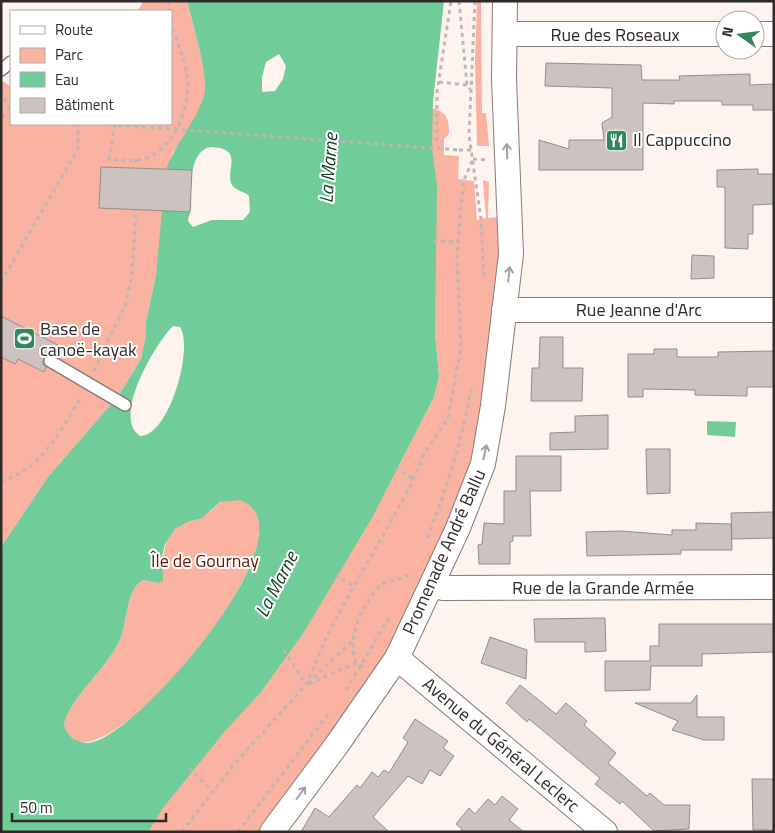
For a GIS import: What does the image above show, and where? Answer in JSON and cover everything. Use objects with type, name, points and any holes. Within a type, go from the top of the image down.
[{"type":"street","name":"Promenade André Ballu","points":[[272,832],[336,746],[397,658],[467,508],[483,464],[511,254],[505,113],[505,1]]},
{"type":"street","name":"Rue des Roseaux","points":[[506,34],[715,34]]},
{"type":"street","name":"Rue Jeanne d'Arc","points":[[504,310],[774,310]]},
{"type":"street","name":"Rue de la Grande Armée","points":[[432,586],[443,588],[774,587]]},
{"type":"street","name":"Avenue du Général Leclerc","points":[[397,658],[605,832]]},
{"type":"lane","points":[[50,361],[125,405]]},
{"type":"path","points":[[437,141],[439,82],[451,1]]},
{"type":"path","points":[[459,1],[467,85],[470,90]]},
{"type":"path","points":[[475,1],[469,135],[481,219],[485,287]]},
{"type":"path","points":[[115,125],[109,159],[136,159],[150,156],[165,146],[186,106],[187,74],[172,34]]},
{"type":"path","points":[[439,82],[467,85]]},
{"type":"path","points":[[1,92],[10,110]]},
{"type":"path","points":[[1,282],[78,149],[78,125]]},
{"type":"path","points":[[128,125],[472,150]]},
{"type":"path","points":[[136,159],[137,168]]},
{"type":"path","points":[[473,159],[484,160]]},
{"type":"path","points":[[306,685],[325,640],[377,548],[424,454],[448,418],[461,347],[457,260],[464,180],[473,159]]},
{"type":"path","points":[[1,481],[22,472],[40,457],[74,408],[88,383],[126,303],[132,275],[136,210]]},
{"type":"path","points":[[433,241],[460,242]]},
{"type":"path","points":[[424,546],[450,478],[464,430],[472,383]]},
{"type":"path","points":[[394,468],[413,479]]},
{"type":"path","points":[[406,583],[413,568]]},
{"type":"path","points":[[335,575],[354,587]]},
{"type":"path","points":[[356,663],[353,640],[362,613],[378,587],[397,578],[410,576]]},
{"type":"path","points":[[343,694],[362,666],[390,615]]},
{"type":"path","points":[[182,832],[235,763],[306,685],[353,640]]},
{"type":"path","points":[[284,650],[306,685]]},
{"type":"path","points":[[306,685],[356,663]]},
{"type":"path","points":[[356,663],[362,666]]},
{"type":"path","points":[[238,832],[334,708]]},
{"type":"path","points":[[189,768],[214,792]]},
{"type":"green space","points":[[143,1],[187,1],[206,84],[203,100],[192,125],[172,154],[156,275],[146,322],[146,335],[141,359],[119,395],[48,477],[1,547],[1,80],[10,86],[10,125],[172,125],[172,10],[138,10]]},
{"type":"green space","points":[[477,1],[481,1],[482,113],[486,113],[489,146],[477,146],[475,60]]},
{"type":"green space","points":[[426,108],[437,110],[447,118],[449,134],[444,139],[444,155],[459,156],[458,179],[474,181],[477,220],[486,218],[483,180],[489,182],[488,218],[498,217],[505,204],[476,463],[389,657],[263,832],[137,832],[158,810],[304,632],[401,461],[434,397],[439,376],[435,333],[435,239]]},
{"type":"green space","name":"Île de Gournay","points":[[237,499],[259,517],[255,553],[231,601],[195,652],[153,698],[113,731],[81,743],[64,725],[67,715],[72,705],[119,642],[133,591],[143,580],[158,583],[166,546],[172,532],[185,523],[204,516],[221,502]]},
{"type":"water","name":"La Marne","points":[[187,1],[444,1],[433,102],[432,148],[437,186],[435,333],[439,376],[434,397],[373,516],[304,632],[261,692],[225,731],[163,808],[148,832],[1,832],[1,547],[48,477],[119,395],[141,359],[146,335],[146,322],[156,275],[166,169],[204,96],[205,77],[203,64]],"holes":[[[279,54],[286,66],[283,79],[275,91],[262,92],[262,77],[266,62]],[[210,147],[221,148],[228,151],[231,156],[230,179],[232,185],[249,196],[250,212],[243,220],[212,220],[193,227],[188,221],[191,210],[192,174],[197,157]],[[173,326],[180,327],[184,353],[181,371],[176,390],[160,422],[151,432],[140,436],[132,427],[133,397],[147,363]],[[240,500],[258,518],[257,548],[241,585],[214,627],[182,667],[148,703],[117,729],[93,742],[83,743],[74,740],[65,729],[64,725],[67,715],[72,705],[119,642],[133,591],[143,580],[158,583],[163,581],[162,557],[165,544],[175,529],[188,522],[202,518],[220,502]]]},
{"type":"water","points":[[707,421],[736,422],[735,437],[707,435]]},
{"type":"building","points":[[546,63],[641,65],[642,80],[680,80],[679,76],[750,74],[750,85],[774,84],[774,110],[753,110],[753,105],[722,105],[722,101],[674,101],[674,104],[643,103],[643,170],[539,170],[539,140],[569,149],[569,140],[604,140],[602,123],[612,117],[612,88],[545,86]]},
{"type":"building","points":[[101,167],[192,170],[190,212],[99,208]]},
{"type":"building","points":[[758,169],[758,174],[774,174],[774,204],[753,205],[753,234],[748,234],[748,249],[725,248],[725,187],[717,187],[717,170]]},
{"type":"building","points":[[692,255],[714,256],[714,278],[691,279]]},
{"type":"building","name":"Base de canoë-kayak","points":[[1,316],[58,345],[53,354],[47,354],[43,358],[43,364],[46,367],[44,372],[18,359],[15,364],[1,357]]},
{"type":"building","points":[[540,337],[563,337],[563,368],[583,368],[582,401],[531,401],[532,368],[539,368]]},
{"type":"building","points":[[654,349],[677,349],[677,357],[718,357],[718,352],[774,351],[774,387],[747,387],[747,396],[695,395],[695,390],[643,389],[643,397],[628,397],[628,354],[654,354]]},
{"type":"building","points":[[608,415],[608,449],[550,450],[550,433],[575,432],[575,416]]},
{"type":"building","points":[[646,449],[670,449],[670,493],[647,494]]},
{"type":"building","points":[[516,456],[561,456],[561,491],[530,491],[531,536],[513,536],[513,541],[510,542],[510,564],[479,564],[478,545],[482,544],[484,523],[504,524],[504,491],[516,491]]},
{"type":"building","points":[[774,512],[774,538],[732,539],[731,513]]},
{"type":"building","points":[[696,523],[731,524],[732,550],[681,550],[681,554],[587,556],[586,532],[621,531],[672,535],[672,530],[696,530]]},
{"type":"building","points":[[605,618],[606,651],[585,652],[585,642],[535,642],[534,619]]},
{"type":"building","points":[[659,624],[774,624],[774,652],[702,654],[702,666],[651,666],[650,690],[605,691],[605,661],[650,661],[650,646],[659,646]]},
{"type":"building","points":[[490,637],[527,650],[526,679],[481,663]]},
{"type":"building","points":[[520,685],[556,714],[566,703],[587,721],[584,725],[616,753],[608,763],[647,796],[650,793],[664,805],[690,805],[689,829],[654,831],[622,801],[620,804],[595,784],[600,778],[529,719],[527,722],[506,703]]},
{"type":"building","points":[[697,695],[697,717],[724,717],[724,740],[704,740],[672,730],[678,721],[635,703],[691,703]]},
{"type":"building","points":[[415,719],[448,741],[443,748],[454,756],[440,776],[430,770],[422,784],[408,776],[373,817],[389,832],[301,832],[315,808],[329,817],[357,785],[360,788],[372,772],[378,777],[384,770],[389,773],[408,742],[403,738]]},
{"type":"building","points":[[752,779],[774,779],[774,830],[753,830]]},
{"type":"building","points":[[502,796],[518,809],[509,820],[524,832],[460,832],[462,829],[456,824],[469,808],[475,814],[488,799],[495,805]]},
{"type":"place","name":"Il Cappuccino","points":[[617,140]]},
{"type":"place","name":"Base de canoë-kayak","points":[[24,339]]}]
